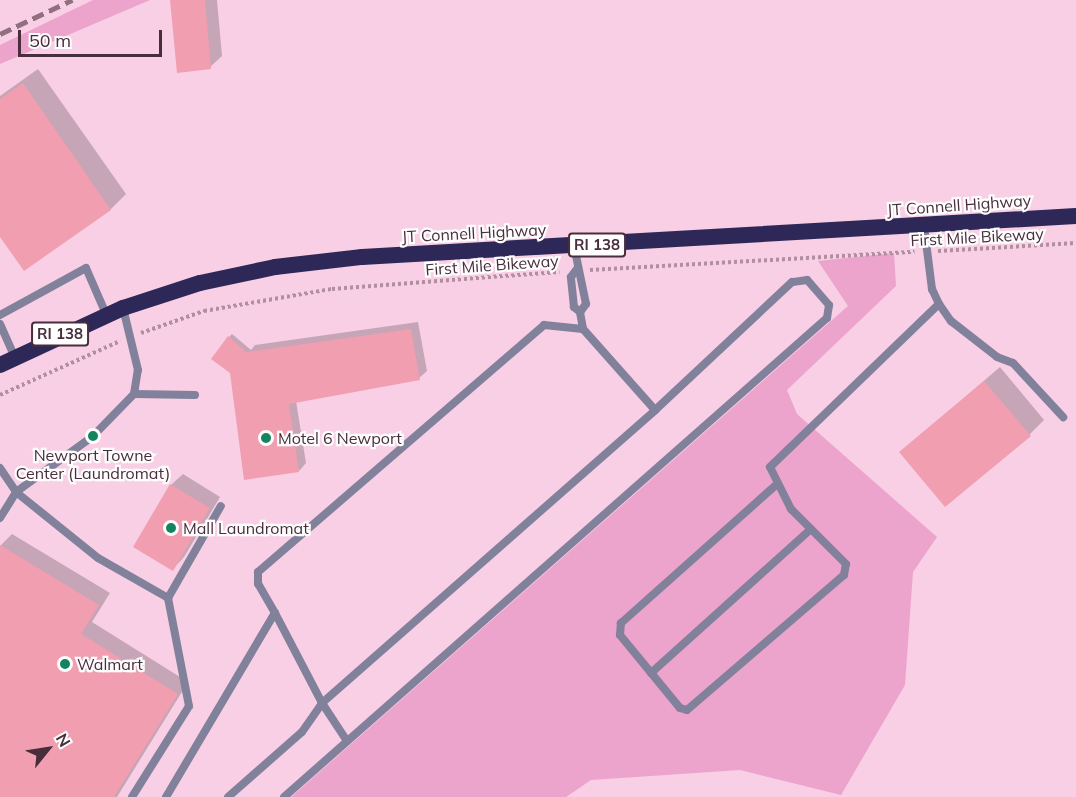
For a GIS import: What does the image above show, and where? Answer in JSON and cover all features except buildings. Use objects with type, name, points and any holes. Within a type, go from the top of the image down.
[{"type":"highway","name":"JT Connell Highway","points":[[7,361],[123,308],[200,283],[275,267],[362,257],[1076,216]]},
{"type":"lane","points":[[924,226],[927,252],[939,304],[951,321],[997,357],[1013,363],[1063,417]]},
{"type":"lane","points":[[574,246],[577,270],[571,277],[574,308],[580,312],[583,329],[655,410]]},
{"type":"lane","points":[[0,315],[86,267],[106,314]]},
{"type":"lane","points":[[228,797],[302,732],[322,704],[655,410],[792,282],[807,280],[829,305],[827,318],[284,797]]},
{"type":"lane","points":[[776,485],[621,623],[620,635],[680,708],[687,710],[844,575],[846,564],[791,509],[776,485],[770,467],[939,304]]},
{"type":"lane","points":[[0,518],[16,492],[93,436],[134,394],[138,370],[123,308]]},
{"type":"lane","points":[[0,324],[7,361]]},
{"type":"lane","points":[[347,741],[322,704],[258,584],[258,572],[544,325],[583,329]]},
{"type":"lane","points":[[134,394],[195,395]]},
{"type":"lane","points":[[0,468],[16,492],[98,558],[168,598]]},
{"type":"lane","points":[[132,797],[189,706],[168,598],[221,506]]},
{"type":"lane","points":[[651,673],[811,529]]},
{"type":"lane","points":[[165,797],[275,613]]},
{"type":"path","name":"First Mile Bikeway","points":[[0,395],[130,337],[204,311],[332,289],[577,270],[1076,243]]},
{"type":"shaded area","points":[[93,0],[150,0],[0,64],[0,45]]},
{"type":"shaded area","points":[[894,253],[896,286],[787,390],[797,414],[937,537],[913,572],[905,685],[841,795],[740,770],[591,780],[566,797],[291,797],[848,306],[818,261]]},
{"type":"railway","points":[[0,34],[72,0]]},
{"type":"place","name":"Newport Towne Center (Laundromat)","points":[[93,436]]},
{"type":"place","name":"Motel 6 Newport","points":[[266,438]]},
{"type":"place","name":"Mall Laundromat","points":[[171,528]]},
{"type":"place","name":"Walmart","points":[[65,664]]}]
